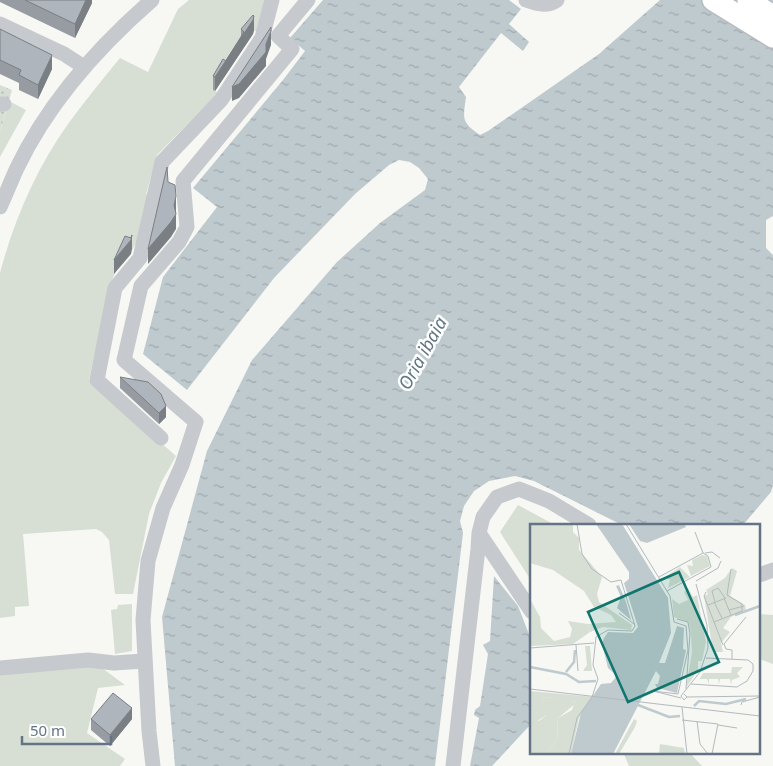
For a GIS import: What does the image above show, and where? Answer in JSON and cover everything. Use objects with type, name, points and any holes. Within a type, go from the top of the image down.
[{"type":"highway","points":[[714,0],[773,37]]},
{"type":"highway","points":[[748,0],[773,16]]},
{"type":"street","points":[[0,207],[17,168],[56,103],[84,67],[152,0]]},
{"type":"street","points":[[161,438],[97,380],[115,288],[140,258],[162,162],[221,100],[262,38],[272,0]]},
{"type":"street","points":[[153,766],[148,731],[143,620],[148,561],[163,508],[182,465],[196,422],[124,360],[141,286],[179,242],[187,227],[183,181],[292,49],[278,36],[308,0]]},
{"type":"street","points":[[526,0],[537,4],[548,4],[557,0]]},
{"type":"street","points":[[0,24],[64,54],[84,67]]},
{"type":"street","points":[[453,766],[479,533],[483,517],[498,497],[518,489],[549,501],[587,524]]},
{"type":"street","points":[[479,533],[530,609]]},
{"type":"street","points":[[760,575],[773,570]]},
{"type":"street","points":[[0,668],[88,660],[114,663],[144,661]]},
{"type":"shaded area","points":[[189,0],[267,0],[257,32],[252,29],[214,90],[218,93],[157,155],[146,194],[152,196],[139,238],[131,252],[125,250],[110,285],[89,380],[176,456],[161,483],[149,514],[133,594],[115,594],[109,540],[102,532],[96,529],[23,534],[29,606],[15,607],[15,616],[0,618],[0,273],[6,253],[19,214],[36,177],[68,124],[120,58],[148,72],[178,9]]},
{"type":"shaded area","points":[[0,85],[12,90],[0,132]]},
{"type":"shaded area","points":[[9,101],[26,110],[0,157],[0,132]]},
{"type":"shaded area","points":[[518,505],[553,524],[530,524],[530,579],[500,532]]},
{"type":"shaded area","points":[[132,604],[132,651],[115,654],[111,610],[117,609],[118,605]]},
{"type":"shaded area","points":[[760,614],[773,615],[773,664],[760,659]]},
{"type":"shaded area","points":[[77,663],[102,668],[125,685],[98,688],[87,733],[125,759],[120,766],[0,766],[0,671]]},
{"type":"shaded area","points":[[624,754],[691,754],[702,766],[629,766]]},
{"type":"water","name":"Oria ibaia","points":[[323,0],[509,0],[521,9],[509,24],[529,42],[523,51],[501,33],[459,87],[466,97],[464,115],[466,123],[480,135],[599,54],[660,0],[773,0],[773,216],[766,220],[766,248],[773,255],[773,485],[771,492],[744,524],[620,524],[534,481],[515,476],[489,481],[474,491],[464,506],[460,521],[463,533],[435,766],[175,766],[162,617],[207,451],[252,360],[337,262],[380,223],[425,190],[428,179],[419,168],[410,162],[399,160],[389,165],[355,194],[274,278],[187,390],[143,354],[163,277],[217,207],[193,188],[305,51],[290,38]]},
{"type":"water","points":[[494,576],[518,606],[530,637],[530,725],[492,766],[470,766],[479,718],[474,715],[475,710],[480,706],[488,654],[483,645],[490,641]]},
{"type":"building","points":[[25,0],[86,0],[75,24]]},
{"type":"building","points":[[253,15],[253,20],[231,54],[244,32],[241,29]]},
{"type":"building","points":[[271,27],[266,44],[266,52],[239,84],[232,87]]},
{"type":"building","points":[[0,29],[52,55],[38,85],[19,75],[21,70],[0,60]]},
{"type":"building","points":[[223,59],[226,61],[215,77],[213,76]]},
{"type":"building","points":[[167,167],[168,182],[175,185],[176,196],[174,205],[176,214],[148,249]]},
{"type":"building","points":[[132,235],[131,240],[114,260],[125,236],[131,238]]},
{"type":"building","points":[[120,377],[148,382],[161,394],[166,406],[159,413]]},
{"type":"building","points":[[113,693],[132,708],[110,735],[91,719]]}]
